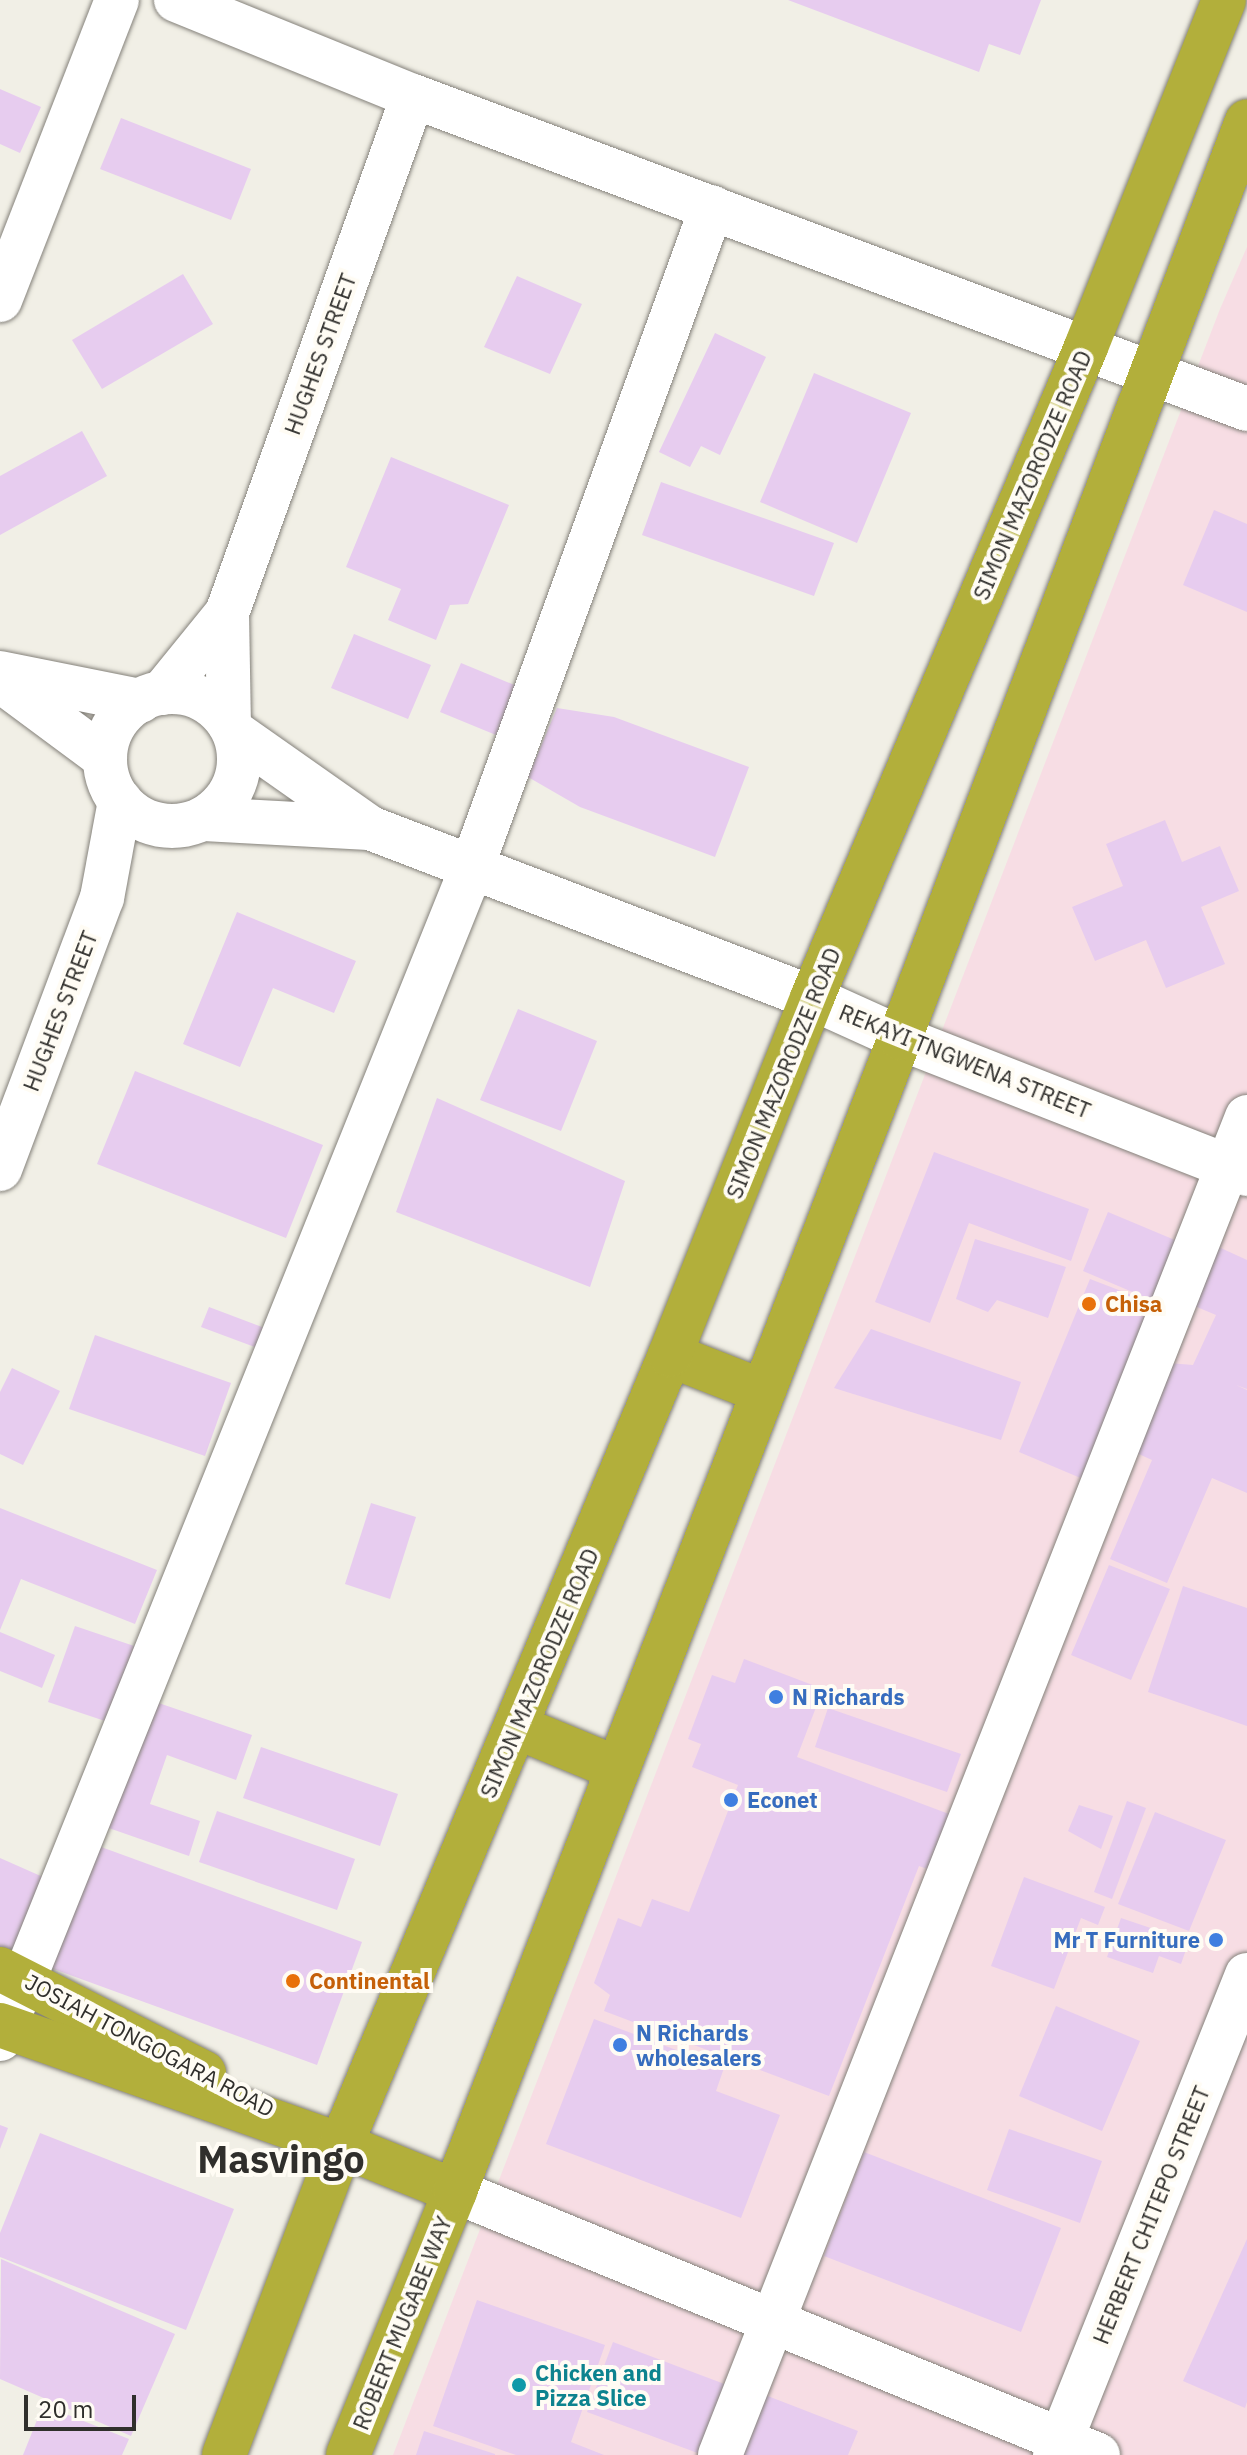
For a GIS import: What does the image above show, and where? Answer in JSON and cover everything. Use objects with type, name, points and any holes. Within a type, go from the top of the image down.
[{"type":"highway","name":"SIMON MAZORODZE ROAD","points":[[341,2145],[670,1355],[812,998],[1086,347],[1224,0]]},
{"type":"highway","points":[[455,2191],[900,1038],[1150,370],[1247,121]]},
{"type":"highway","points":[[670,1355],[762,1391]]},
{"type":"highway","points":[[517,1727],[616,1768]]},
{"type":"highway","name":"JOSIAH TONGOGARA ROAD","points":[[12,1974],[341,2145]]},
{"type":"highway","name":"JOSIAH TONGOGARA ROAD","points":[[2,2030],[341,2145],[455,2191]]},
{"type":"highway","points":[[224,2455],[341,2145]]},
{"type":"highway","name":"ROBERT MUGABE WAY","points":[[348,2455],[455,2191]]},
{"type":"street","points":[[0,300],[117,0]]},
{"type":"street","points":[[176,0],[413,96],[1150,370],[1247,409]]},
{"type":"street","name":"HUGHES STREET","points":[[227,613],[413,96]]},
{"type":"street","points":[[2,2030],[12,1974],[472,867],[712,207]]},
{"type":"street","points":[[227,613],[151,697],[122,715],[109,735],[105,758],[108,781],[120,801],[137,817],[157,825],[191,823],[370,828]]},
{"type":"street","points":[[102,898],[191,823],[217,810],[230,794],[239,775],[240,754],[232,728],[227,613]]},
{"type":"street","points":[[0,673],[151,697],[185,693],[207,701],[232,728],[370,828]]},
{"type":"street","points":[[0,680],[105,758]]},
{"type":"street","name":"HUGHES STREET","points":[[0,1169],[102,898],[120,801]]},
{"type":"street","name":"REKAYI TNGWENA STREET","points":[[370,828],[812,998],[900,1038],[1237,1170]]},
{"type":"street","points":[[720,2455],[1237,1170],[1247,1117]]},
{"type":"street","name":"HERBERT CHITEPO STREET","points":[[1071,2450],[1247,1975]]},
{"type":"street","points":[[455,2191],[1071,2450]]},
{"type":"shaded area","points":[[1247,247],[1247,2455],[393,2455],[1220,309]]},
{"type":"building","points":[[788,0],[1041,0],[1020,55],[989,44],[979,72]]},
{"type":"building","points":[[0,89],[41,107],[20,153],[0,144]]},
{"type":"building","points":[[121,118],[251,169],[231,220],[100,169]]},
{"type":"building","points":[[183,274],[213,324],[102,389],[72,340]]},
{"type":"building","points":[[517,276],[582,304],[550,374],[484,347]]},
{"type":"building","points":[[715,333],[766,357],[720,455],[701,446],[690,467],[659,452]]},
{"type":"building","points":[[814,373],[911,413],[857,543],[760,502]]},
{"type":"building","points":[[82,431],[107,476],[0,535],[0,476]]},
{"type":"building","points":[[391,457],[509,505],[468,604],[450,605],[436,640],[388,620],[401,589],[346,567]]},
{"type":"building","points":[[661,482],[834,543],[814,596],[642,535]]},
{"type":"building","points":[[1214,510],[1247,524],[1247,612],[1183,585]]},
{"type":"building","points":[[354,634],[431,665],[408,719],[331,688]]},
{"type":"building","points":[[461,663],[517,686],[496,735],[440,712]]},
{"type":"building","points":[[557,708],[614,717],[749,767],[715,857],[580,807],[528,777]]},
{"type":"building","points":[[1165,820],[1182,862],[1220,846],[1239,891],[1201,907],[1225,964],[1166,988],[1146,940],[1095,961],[1072,907],[1123,886],[1106,844]]},
{"type":"building","points":[[237,912],[356,961],[334,1013],[273,988],[240,1067],[183,1044]]},
{"type":"building","points":[[518,1009],[597,1041],[561,1131],[480,1100]]},
{"type":"building","points":[[135,1071],[323,1145],[286,1238],[97,1164]]},
{"type":"building","points":[[437,1098],[625,1181],[590,1287],[396,1212]]},
{"type":"building","points":[[934,1152],[1089,1209],[1071,1261],[969,1223],[930,1323],[875,1302]]},
{"type":"building","points":[[1108,1212],[1182,1243],[1156,1302],[1083,1271]]},
{"type":"building","points":[[975,1239],[1066,1267],[1048,1318],[997,1300],[988,1312],[956,1299]]},
{"type":"building","points":[[1212,1244],[1247,1260],[1247,1389],[1236,1385],[1247,1390],[1247,1493],[1212,1478],[1167,1583],[1110,1559],[1152,1460],[1132,1451],[1169,1363],[1193,1365],[1216,1315],[1185,1302]]},
{"type":"building","points":[[1090,1279],[1163,1307],[1090,1482],[1019,1452]]},
{"type":"building","points":[[209,1307],[270,1330],[263,1350],[201,1327]]},
{"type":"building","points":[[871,1329],[1021,1382],[1001,1440],[834,1388]]},
{"type":"building","points":[[95,1335],[231,1383],[205,1456],[69,1409]]},
{"type":"building","points":[[12,1368],[60,1391],[23,1465],[0,1454],[0,1392]]},
{"type":"building","points":[[371,1503],[416,1517],[390,1599],[345,1584]]},
{"type":"building","points":[[0,1508],[157,1570],[135,1624],[21,1579],[0,1630]]},
{"type":"building","points":[[1109,1565],[1170,1589],[1131,1680],[1071,1655]]},
{"type":"building","points":[[1183,1586],[1247,1608],[1247,1726],[1148,1692]]},
{"type":"building","points":[[75,1626],[140,1648],[114,1724],[48,1702]]},
{"type":"building","points":[[0,1632],[55,1655],[42,1688],[0,1671]]},
{"type":"building","points":[[744,1659],[823,1689],[797,1757],[957,1817],[936,1872],[919,1866],[829,2096],[604,2011],[610,1995],[594,1983],[618,1918],[641,1927],[652,1899],[689,1912],[738,1785],[692,1767],[701,1744],[688,1739],[712,1675],[735,1683]]},
{"type":"building","points":[[147,1699],[252,1735],[236,1780],[167,1755],[150,1804],[200,1821],[189,1856],[103,1826]]},
{"type":"building","points":[[828,1708],[961,1754],[947,1792],[815,1747]]},
{"type":"building","points":[[261,1747],[398,1794],[380,1846],[243,1798]]},
{"type":"building","points":[[1127,1801],[1146,1808],[1112,1899],[1094,1892]]},
{"type":"building","points":[[1079,1805],[1113,1816],[1101,1849],[1068,1831]]},
{"type":"building","points":[[217,1811],[355,1859],[337,1910],[199,1862]]},
{"type":"building","points":[[1155,1812],[1226,1840],[1189,1931],[1118,1904]]},
{"type":"building","points":[[93,1844],[362,1942],[317,2065],[48,1967]]},
{"type":"building","points":[[0,1858],[52,1881],[20,1958],[0,1949]]},
{"type":"building","points":[[1024,1877],[1105,1907],[1098,1925],[1081,1918],[1054,1989],[991,1966]]},
{"type":"building","points":[[1121,1918],[1189,1941],[1181,1964],[1159,1956],[1153,1973],[1107,1957]]},
{"type":"building","points":[[1056,2006],[1140,2041],[1102,2131],[1019,2096]]},
{"type":"building","points":[[594,2019],[724,2068],[716,2091],[780,2115],[741,2218],[546,2144]]},
{"type":"building","points":[[0,2125],[8,2128],[0,2149]]},
{"type":"building","points":[[1009,2129],[1102,2161],[1080,2223],[987,2190]]},
{"type":"building","points":[[40,2133],[234,2209],[186,2330],[0,2257],[0,2233]]},
{"type":"building","points":[[864,2152],[1061,2228],[1021,2332],[824,2256]]},
{"type":"building","points":[[1247,2239],[1247,2402],[1245,2408],[1183,2381]]},
{"type":"building","points":[[1,2259],[175,2334],[131,2436],[0,2379]]},
{"type":"building","name":"Chicken and Pizza Slice","points":[[477,2300],[605,2345],[571,2442],[604,2455],[516,2455],[433,2426]]},
{"type":"building","points":[[613,2342],[735,2388],[703,2455],[587,2412]]},
{"type":"building","points":[[755,2391],[858,2431],[848,2455],[731,2455]]},
{"type":"building","points":[[43,2405],[129,2439],[122,2455],[23,2455]]},
{"type":"building","points":[[424,2431],[495,2454],[495,2455],[416,2455]]},
{"type":"place","name":"Chisa","points":[[1089,1304]]},
{"type":"place","name":"N Richards","points":[[776,1697]]},
{"type":"place","name":"Econet","points":[[731,1800]]},
{"type":"place","name":"Mr T Furniture","points":[[1216,1940]]},
{"type":"place","name":"Continental","points":[[293,1981]]},
{"type":"place","name":"N Richards wholesalers","points":[[620,2045]]},
{"type":"place","name":"Chicken and Pizza Slice","points":[[519,2385]]},
{"type":"district","name":"Masvingo","points":[[281,2159]]}]
